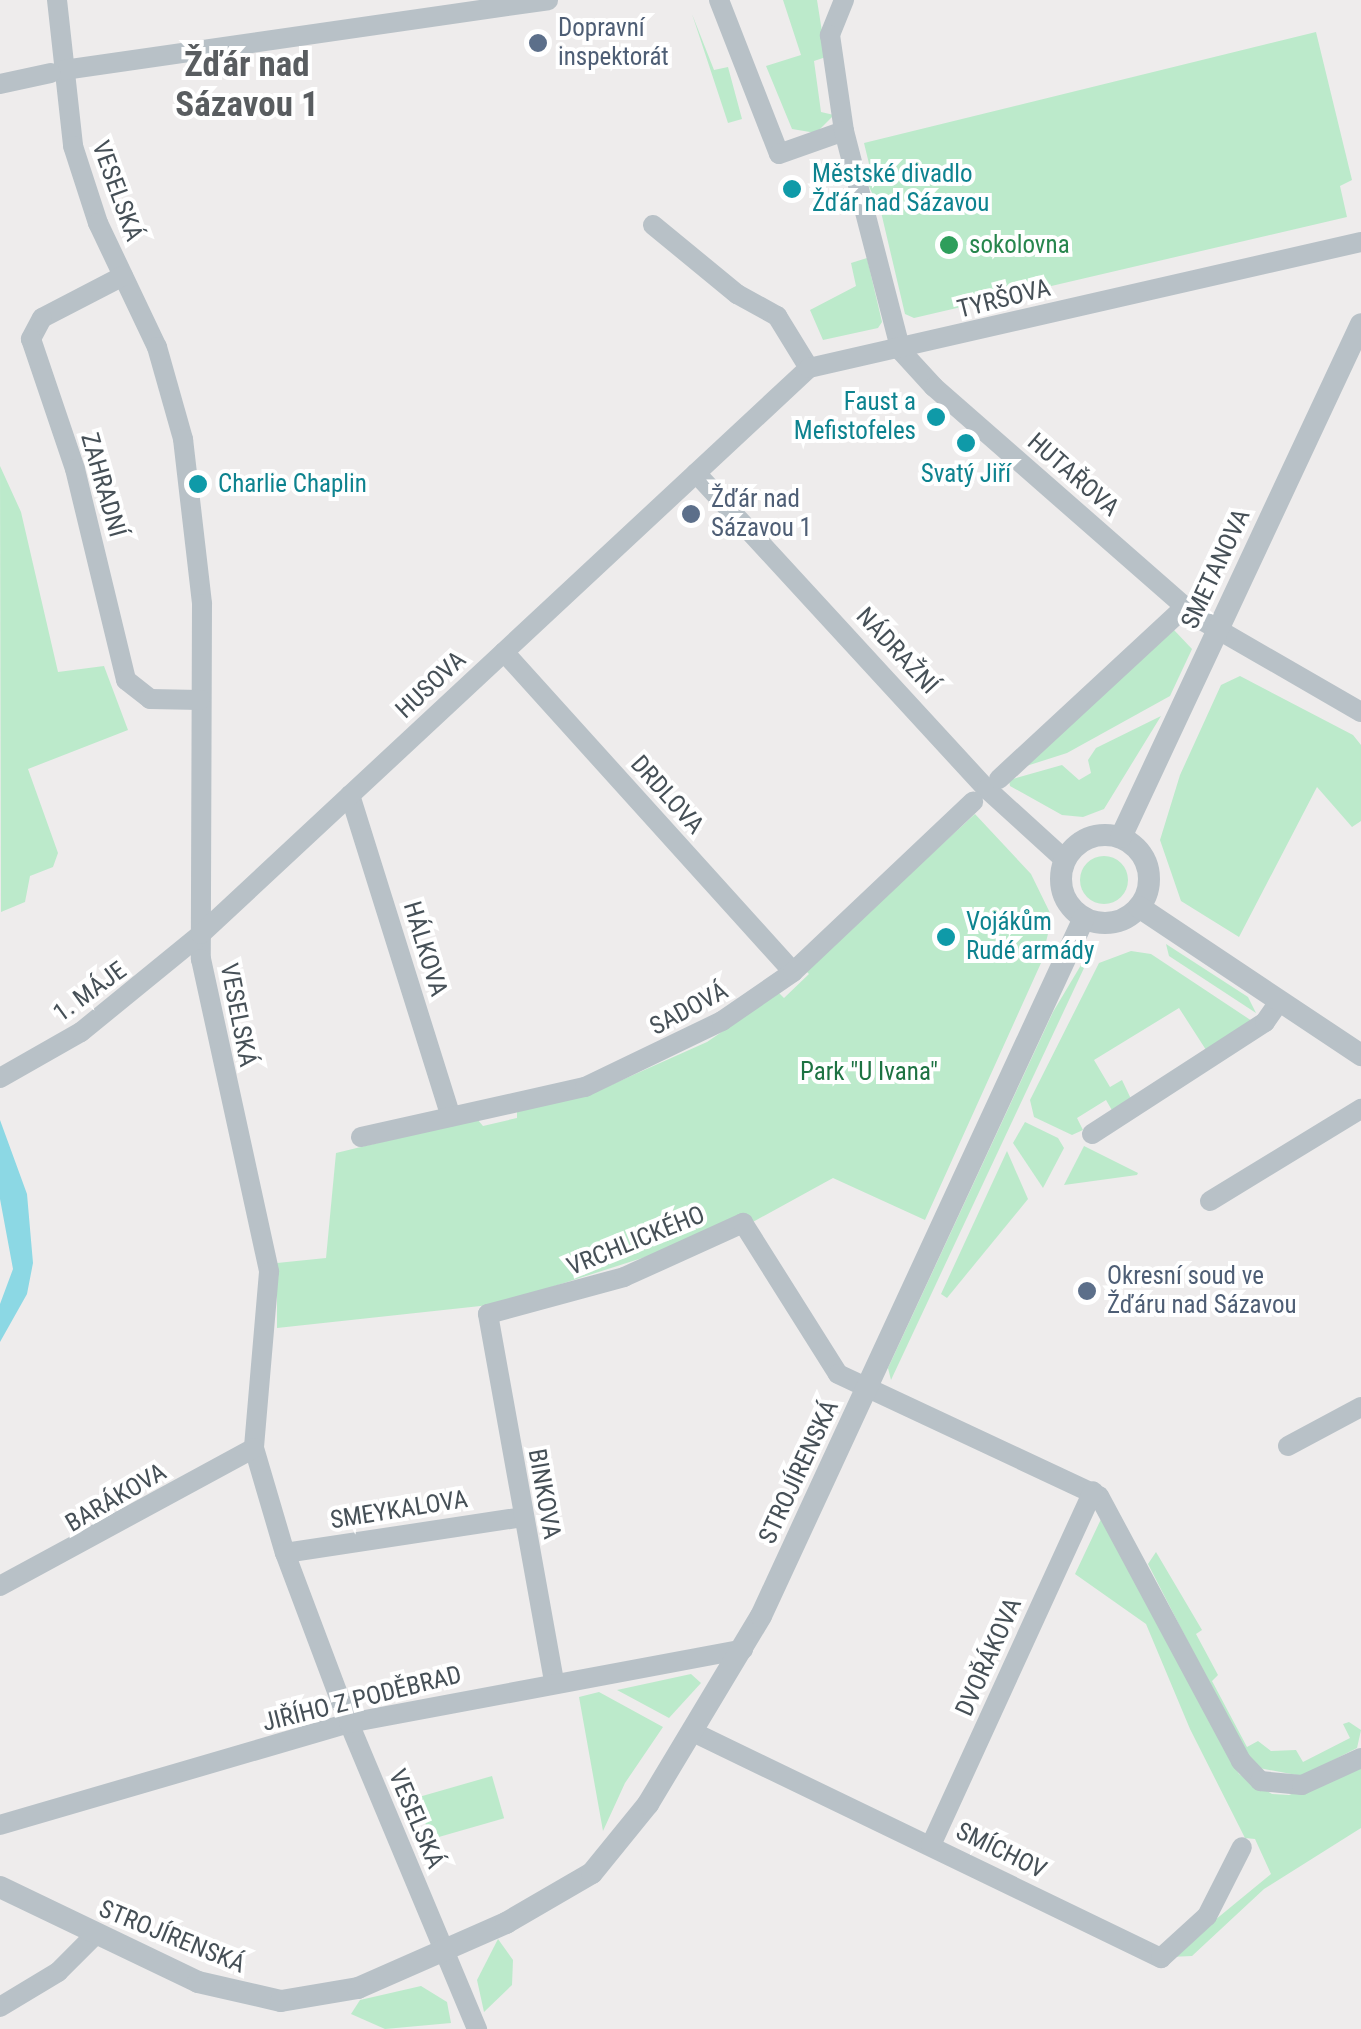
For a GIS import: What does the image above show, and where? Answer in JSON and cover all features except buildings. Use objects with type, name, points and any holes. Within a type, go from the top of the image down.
[{"type":"street","name":"VESELSKÁ","points":[[57,0],[57,72],[73,146],[123,276],[157,347],[182,439],[202,604],[201,934],[208,1000],[269,1272],[254,1448],[285,1553],[349,1723],[445,1952]]},
{"type":"street","points":[[0,84],[416,10],[463,12],[548,0]]},
{"type":"street","points":[[719,0],[779,154],[844,131]]},
{"type":"street","points":[[844,0],[830,35],[844,131],[901,350]]},
{"type":"street","points":[[653,225],[737,294],[777,316],[809,368],[696,473]]},
{"type":"street","name":"TYRŠOVA","points":[[809,368],[1361,242]]},
{"type":"street","name":"ZAHRADNÍ","points":[[123,276],[42,318],[31,339],[75,469],[126,680],[150,699],[200,700]]},
{"type":"street","name":"SMETANOVA","points":[[1121,837],[1361,324]]},
{"type":"street","name":"HUTAŘOVA","points":[[901,350],[934,387],[1185,606],[1218,631],[1361,712]]},
{"type":"street","name":"HUSOVA","points":[[201,934],[696,473]]},
{"type":"street","name":"NÁDRAŽNÍ","points":[[696,473],[987,789],[1064,860]]},
{"type":"street","points":[[999,779],[1185,606]]},
{"type":"street","name":"DRDLOVA","points":[[504,652],[792,972]]},
{"type":"street","name":"HÁLKOVA","points":[[350,795],[451,1117]]},
{"type":"street","name":"SADOVÁ","points":[[361,1137],[585,1087],[722,1021],[792,972],[972,802]]},
{"type":"street","points":[[1093,836],[1121,837],[1148,868],[1139,907],[1109,923],[1084,918],[1062,893],[1064,860],[1093,836]]},
{"type":"street","points":[[1139,907],[1361,1055]]},
{"type":"street","name":"STROJÍRENSKÁ","points":[[0,1887],[94,1936],[233,1994],[281,2000],[333,1996],[445,1952],[592,1873],[628,1835],[743,1649],[1084,918]]},
{"type":"street","name":"1. MÁJE","points":[[0,1078],[95,1022],[201,934]]},
{"type":"street","points":[[1092,1134],[1266,1022],[1279,1002]]},
{"type":"street","points":[[1210,1201],[1361,1109]]},
{"type":"street","name":"VRCHLICKÉHO","points":[[488,1314],[624,1277],[743,1223],[838,1374],[868,1386]]},
{"type":"street","name":"BINKOVA","points":[[488,1314],[554,1681]]},
{"type":"street","points":[[868,1386],[1092,1490],[1241,1762],[1260,1781],[1302,1785],[1361,1758]]},
{"type":"street","points":[[1288,1446],[1361,1407]]},
{"type":"street","name":"BARÁKOVA","points":[[0,1586],[254,1448]]},
{"type":"street","name":"DVOŘÁKOVA","points":[[931,1845],[1092,1490]]},
{"type":"street","name":"SMEYKALOVA","points":[[285,1553],[522,1516]]},
{"type":"street","name":"JIŘÍHO Z PODĚBRAD","points":[[0,1826],[349,1723],[554,1681],[743,1649]]},
{"type":"street","name":"SMÍCHOV","points":[[693,1732],[1161,1958],[1207,1916],[1242,1848]]},
{"type":"street","points":[[0,2007],[58,1972],[94,1936]]},
{"type":"street","points":[[445,1952],[477,2029]]},
{"type":"green space","points":[[783,0],[817,0],[826,57],[814,61],[821,112],[834,115],[816,133],[792,129],[766,66],[801,55]]},
{"type":"green space","points":[[692,14],[714,70],[728,67],[742,119],[728,123]]},
{"type":"green space","points":[[1316,32],[1352,180],[1340,186],[1347,217],[914,318],[905,314],[881,212],[865,178],[871,172],[864,143]]},
{"type":"green space","points":[[867,258],[882,322],[878,328],[823,340],[810,310],[856,286],[851,263]]},
{"type":"green space","points":[[0,466],[21,512],[58,672],[104,666],[128,730],[28,769],[58,853],[53,867],[30,876],[25,902],[1,912]]},
{"type":"green space","points":[[1174,630],[1192,649],[1170,696],[1067,753],[1017,769]]},
{"type":"green space","points":[[1240,676],[1353,735],[1361,745],[1361,821],[1352,827],[1317,787],[1239,937],[1181,901],[1160,840],[1180,775],[1221,685]]},
{"type":"green space","points":[[1161,716],[1104,809],[1083,817],[1062,815],[1010,786],[1009,780],[1062,765],[1079,780],[1091,773],[1088,760],[1096,748]]},
{"type":"green space","name":"Park \"U Ivana\"","points":[[975,814],[1031,874],[1052,917],[1041,963],[925,1220],[833,1178],[751,1223],[499,1304],[277,1328],[277,1263],[326,1258],[336,1153],[477,1119],[483,1126],[517,1118],[517,1112],[604,1088],[707,1042],[779,993],[784,998],[809,974],[805,970]]},
{"type":"green space","points":[[1104,856],[1121,863],[1128,880],[1121,897],[1104,904],[1087,897],[1080,880],[1087,863]]},
{"type":"green space","points":[[1166,944],[1248,997],[1256,1013],[1169,956]]},
{"type":"green space","points":[[1131,951],[1151,954],[1255,1023],[1208,1053],[1179,1008],[1094,1060],[1110,1087],[1122,1080],[1132,1101],[1113,1112],[1106,1100],[1077,1118],[1083,1130],[1072,1135],[1034,1117],[1030,1100],[1099,963]]},
{"type":"green space","points":[[1081,965],[1084,968],[891,1380],[888,1368],[1053,1012]]},
{"type":"green space","points":[[1025,1122],[1058,1138],[1064,1148],[1043,1188],[1013,1143]]},
{"type":"green space","points":[[1084,1146],[1138,1173],[1137,1175],[1064,1185]]},
{"type":"green space","points":[[1007,1151],[1028,1199],[947,1298],[941,1294]]},
{"type":"green space","points":[[1102,1517],[1239,1774],[1272,1794],[1289,1795],[1361,1766],[1361,1828],[1264,1889],[1192,1956],[1170,1957],[1271,1874],[1255,1839],[1245,1838],[1190,1729],[1146,1624],[1075,1574]]},
{"type":"green space","points":[[1156,1552],[1202,1630],[1196,1634],[1218,1675],[1212,1681],[1247,1747],[1258,1741],[1271,1751],[1296,1750],[1303,1762],[1350,1738],[1343,1724],[1349,1722],[1361,1730],[1357,1748],[1302,1776],[1259,1768],[1245,1753],[1148,1564]]},
{"type":"green space","points":[[691,1674],[701,1683],[669,1718],[617,1690]]},
{"type":"green space","points":[[599,1692],[663,1727],[625,1783],[603,1831],[579,1697]]},
{"type":"green space","points":[[492,1776],[504,1818],[430,1840],[418,1797]]},
{"type":"green space","points":[[498,1939],[513,1960],[512,1985],[484,2012],[477,1980]]},
{"type":"green space","points":[[421,1986],[447,2002],[451,2023],[385,2029],[351,2014],[360,2000]]},
{"type":"water","points":[[0,1120],[27,1194],[33,1263],[27,1294],[0,1342],[0,1304],[13,1269],[0,1199]]},
{"type":"place","name":"Dopravní inspektorát","points":[[538,43]]},
{"type":"place","name":"Městské divadlo Žďár nad Sázavou","points":[[792,189]]},
{"type":"place","name":"sokolovna","points":[[949,245]]},
{"type":"place","name":"Faust a Mefistofeles","points":[[936,417]]},
{"type":"place","name":"Svatý Jiří","points":[[966,443]]},
{"type":"place","name":"Charlie Chaplin","points":[[198,484]]},
{"type":"place","name":"Žďár nad Sázavou 1","points":[[691,514]]},
{"type":"place","name":"Vojákům Rudé armády","points":[[946,937]]},
{"type":"place","name":"Okresní soud ve Žďáru nad Sázavou","points":[[1087,1291]]},
{"type":"district","name":"Žďár nad Sázavou 1","points":[[247,85]]}]
